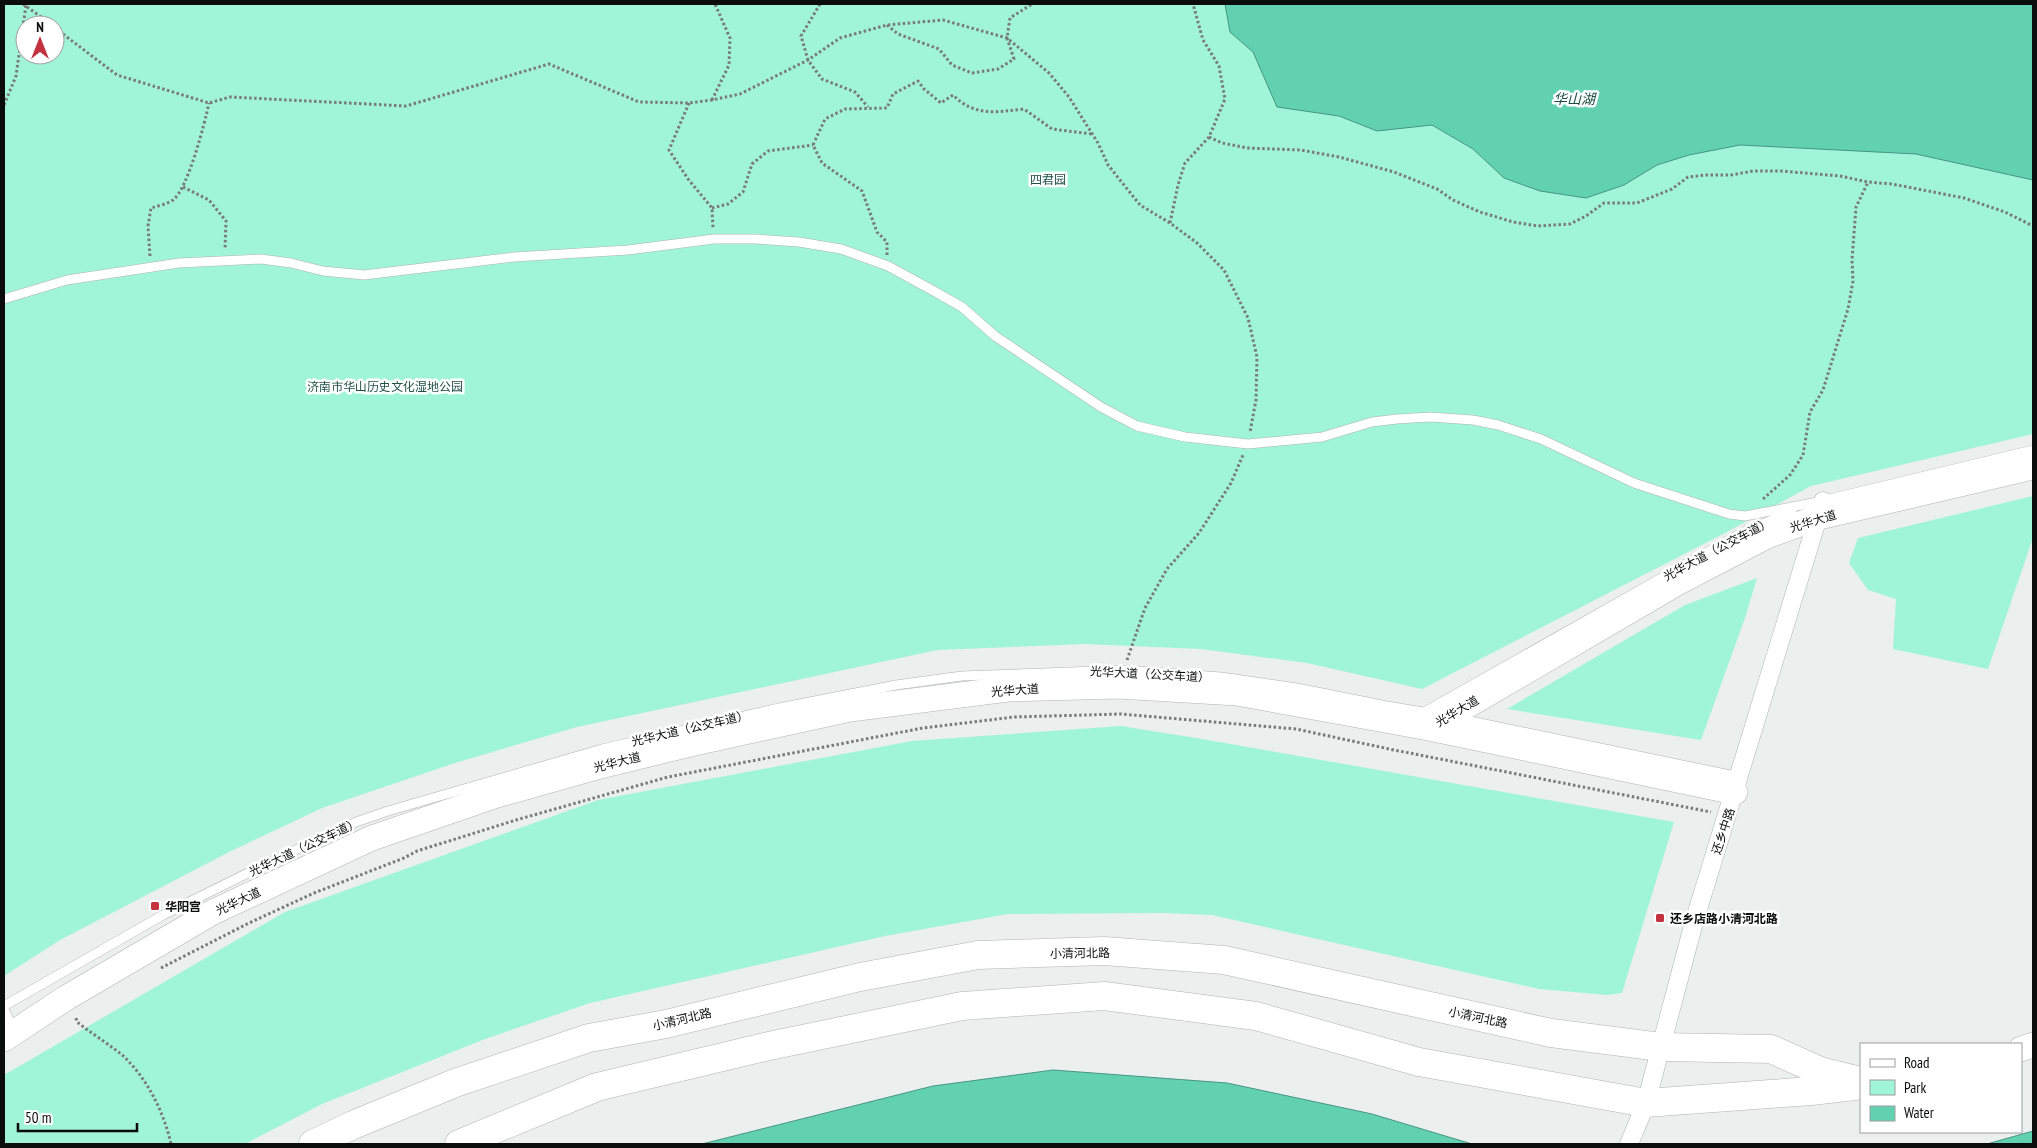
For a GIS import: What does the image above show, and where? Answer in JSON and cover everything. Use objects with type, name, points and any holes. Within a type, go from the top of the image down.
[{"type":"main road","name":"光华大道","points":[[9,1035],[66,998],[214,912],[372,838],[496,795],[600,766],[690,744],[850,709],[1008,689],[1118,686],[1237,694],[1434,719],[1685,579],[1821,509],[2033,467]]},
{"type":"main road","points":[[1434,719],[1734,795]]},
{"type":"main road","name":"小清河北路","points":[[313,1144],[353,1125],[454,1083],[590,1038],[666,1024],[860,977],[978,955],[1104,951],[1224,960],[1551,1033],[1661,1047],[1770,1049],[1820,1071],[1860,1081]]},
{"type":"main road","points":[[459,1144],[597,1087],[769,1046],[962,1006],[1104,996],[1256,1016],[1419,1062],[1646,1103],[1860,1086]]},
{"type":"street","name":"还乡中路","points":[[1630,1144],[1646,1103],[1694,922],[1821,509]]},
{"type":"lane","points":[[4,300],[67,280],[151,267],[225,261],[261,259],[291,263],[323,271],[364,275],[514,257],[628,250],[714,239],[799,242],[841,249],[888,266],[962,308],[1003,342],[1101,407],[1137,426],[1185,438],[1248,444],[1322,437],[1372,422],[1397,419],[1430,417],[1473,420],[1498,425],[1541,438],[1634,483],[1729,514],[1745,516],[1821,509],[2033,450]]},
{"type":"lane","name":"光华大道（公交车道）","points":[[4,1008],[163,915],[356,822],[388,810],[602,749],[779,708],[896,685],[962,676],[1124,670],[1222,677],[1297,688],[1387,706],[1434,719]]},
{"type":"lane","points":[[4,1008],[9,1035]]},
{"type":"path","points":[[24,4],[39,15]]},
{"type":"path","points":[[4,105],[16,76],[24,4]]},
{"type":"path","points":[[712,100],[730,65],[730,38],[715,4]]},
{"type":"path","points":[[820,4],[801,36],[808,60],[822,79],[855,92],[868,107]]},
{"type":"path","points":[[887,25],[898,34],[939,49],[952,65],[972,73],[998,69],[1014,58],[1007,38],[1010,18],[1032,4]]},
{"type":"path","points":[[1170,223],[1185,163],[1209,137],[1225,98],[1219,66],[1203,40],[1193,4]]},
{"type":"path","points":[[65,36],[117,75],[209,103],[230,97],[406,106],[549,64],[639,102],[689,103],[740,94],[808,60],[840,38],[887,25],[943,20],[1007,38],[1050,73],[1092,134],[1108,165],[1140,205],[1170,223],[1196,243],[1224,270],[1248,318],[1257,357],[1256,400],[1248,444],[1231,483],[1199,533],[1167,568],[1144,608],[1124,670]]},
{"type":"path","points":[[813,145],[824,120],[845,109],[887,108],[893,94],[918,81],[924,89],[941,102],[953,95],[963,105],[989,113],[1024,109],[1052,129],[1092,134]]},
{"type":"path","points":[[151,267],[148,226],[151,208],[173,200],[183,187],[203,135],[209,103]]},
{"type":"path","points":[[689,103],[669,150],[688,179],[712,208],[714,239]]},
{"type":"path","points":[[1209,137],[1222,143],[1248,148],[1300,150],[1339,157],[1394,172],[1437,189],[1453,200],[1480,212],[1513,222],[1538,226],[1570,224],[1586,216],[1604,203],[1637,203],[1672,189],[1688,177],[1706,174],[1731,175],[1753,171],[1781,171],[1840,176],[1964,198],[2006,212],[2033,226]]},
{"type":"path","points":[[712,208],[728,204],[743,192],[752,164],[768,151],[813,145]]},
{"type":"path","points":[[813,145],[822,163],[862,191],[877,232],[887,242],[888,266]]},
{"type":"path","points":[[1745,516],[1790,475],[1803,455],[1810,412],[1823,390],[1848,309],[1854,281],[1852,260],[1856,207],[1868,182]]},
{"type":"path","points":[[183,187],[209,200],[226,221],[225,261]]},
{"type":"path","points":[[156,970],[249,923],[314,893],[404,858],[417,851],[516,820],[668,777],[923,728],[1014,717],[1122,714],[1296,730],[1412,754],[1734,795]]},
{"type":"path","points":[[67,1023],[84,1013]]},
{"type":"path","points":[[76,1018],[78,1022],[121,1054],[142,1078],[156,1102],[171,1144]]},
{"type":"green space","name":"济南市华山历史文化湿地公园","points":[[4,4],[2033,4],[2033,434],[1811,486],[1727,532],[1422,689],[1307,663],[1201,649],[1084,644],[937,650],[577,727],[455,763],[322,808],[231,851],[60,940],[4,976]]},
{"type":"green space","points":[[2033,496],[2033,538],[1988,669],[1893,649],[1896,599],[1868,590],[1849,563],[1858,538]]},
{"type":"green space","points":[[1757,578],[1746,615],[1701,740],[1507,709],[1685,605]]},
{"type":"green space","points":[[1121,726],[1674,822],[1622,993],[1607,995],[1539,989],[1212,915],[1164,913],[1008,914],[885,936],[590,1003],[485,1039],[322,1104],[245,1144],[4,1144],[4,1075],[285,912],[598,800],[912,741]]},
{"type":"water","name":"华山湖","points":[[1225,4],[2033,4],[2033,180],[1916,154],[1740,145],[1689,155],[1657,165],[1624,185],[1586,198],[1540,191],[1504,178],[1473,149],[1432,125],[1377,131],[1339,116],[1277,107],[1253,52],[1230,32]]},
{"type":"water","points":[[1053,1070],[1227,1083],[1372,1114],[1472,1144],[702,1144],[933,1086]]},
{"type":"water","points":[[2033,1131],[2033,1144],[1987,1144]]},
{"type":"place","name":"华阳宫","points":[[155,906]]},
{"type":"place","name":"还乡店路小清河北路","points":[[1660,918]]},
{"type":"park label","name":"四君园","points":[[1048,179]]}]
